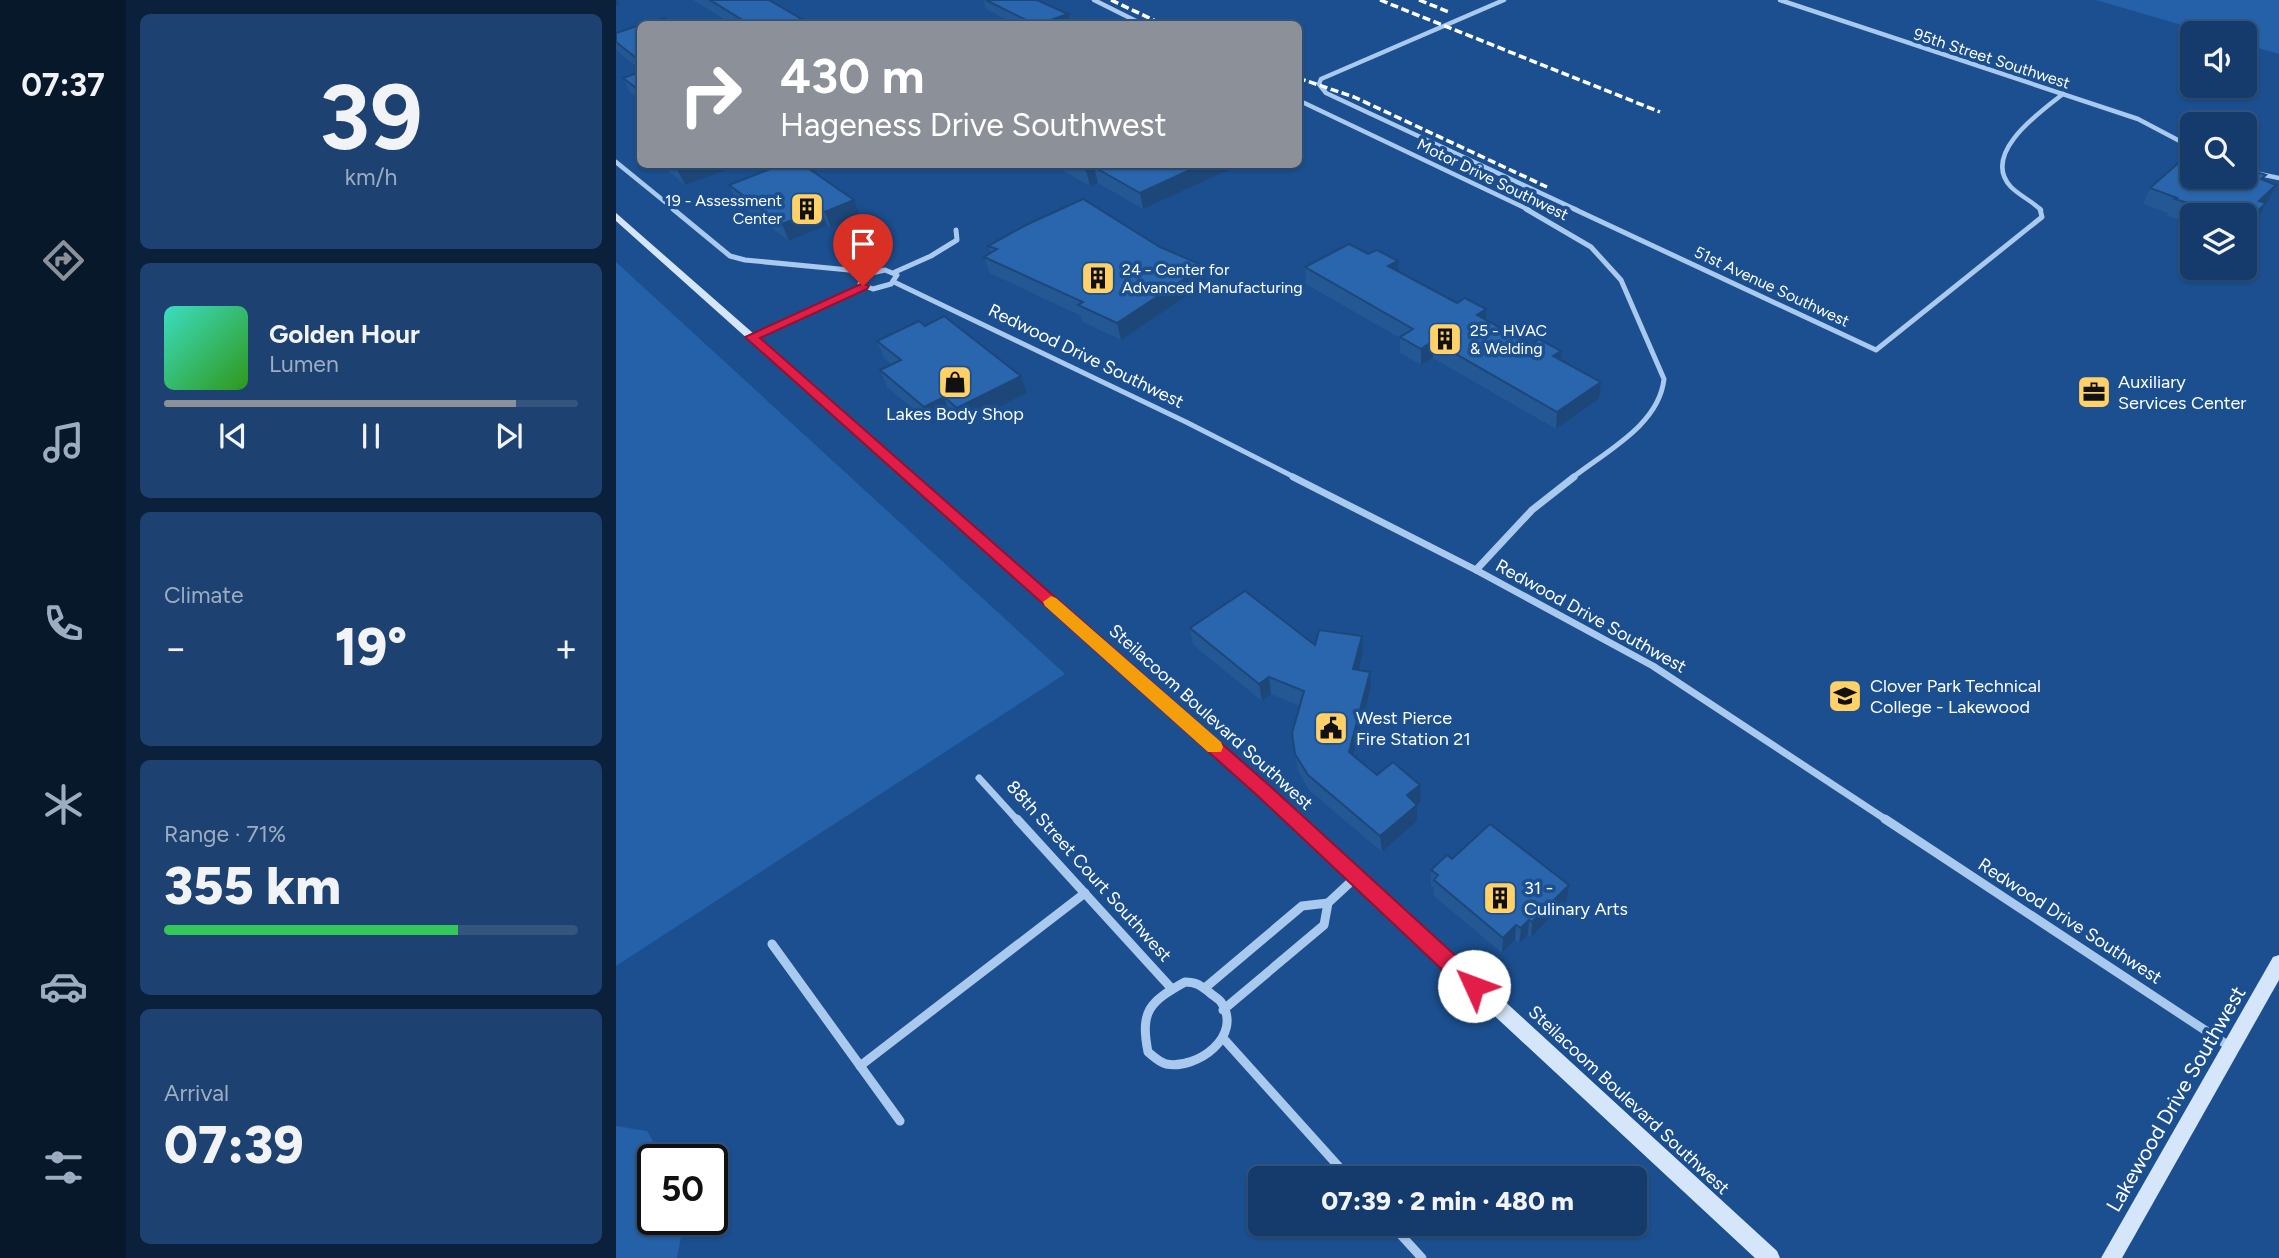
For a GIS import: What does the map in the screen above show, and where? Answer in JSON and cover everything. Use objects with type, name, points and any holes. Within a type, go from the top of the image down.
[{"type":"main road","name":"Steilacoom Boulevard Southwest","points":[[616,216],[1245,774],[1770,1258]]},
{"type":"main road","name":"Lakewood Drive Southwest","points":[[2111,1258],[2279,963]]},
{"type":"street","points":[[1094,0],[1136,21]]},
{"type":"street","name":"51st Avenue Southwest","points":[[1504,0],[1321,79],[1318,84],[1326,93],[1876,351],[2042,217],[2043,213],[2037,204],[2004,179],[2003,163],[2015,134],[2063,94]]},
{"type":"street","name":"95th Street Southwest","points":[[1780,0],[2138,119],[2180,141]]},
{"type":"street","name":"Motor Drive Southwest","points":[[1302,102],[1508,200],[1591,247],[1621,280],[1664,379],[1662,396],[1650,417],[1532,510],[1476,570]]},
{"type":"street","points":[[616,162],[730,256],[745,260],[894,272],[939,252],[957,240],[956,230]]},
{"type":"street","points":[[2257,173],[2279,178]]},
{"type":"street","points":[[863,286],[860,281],[870,272]]},
{"type":"street","points":[[752,337],[863,286],[879,289],[894,282],[897,278],[894,272]]},
{"type":"street","name":"Redwood Drive Southwest","points":[[894,282],[1183,420],[1476,570],[1653,666],[2232,1048]]},
{"type":"street","name":"88th Street Court Southwest","points":[[979,778],[1172,989]]},
{"type":"street","points":[[1338,1166],[1223,1038],[1227,1018],[1206,987],[1302,906],[1328,903],[1356,877]]},
{"type":"street","points":[[860,1066],[1085,893]]},
{"type":"street","points":[[1223,1010],[1324,925],[1328,903]]},
{"type":"street","points":[[772,944],[900,1121]]},
{"type":"street","name":"88th Street Court Southwest","points":[[1206,987],[1196,982],[1185,982],[1172,989],[1147,1012],[1143,1023],[1143,1036],[1151,1055],[1170,1066],[1180,1066],[1206,1056],[1223,1038]]},
{"type":"street","points":[[1402,1236],[1422,1258]]},
{"type":"shaded area","points":[[2096,0],[2279,0],[2279,54],[2257,48],[2257,21],[2180,21],[2180,25]]},
{"type":"shaded area","points":[[616,262],[1065,674],[616,966]]},
{"type":"shaded area","points":[[616,1126],[647,1131],[655,1144],[637,1144],[637,1235],[681,1235],[677,1258],[616,1258]]},
{"type":"building","points":[[710,0],[769,0],[805,21],[744,21]]},
{"type":"building","points":[[986,0],[1037,0],[1068,14],[1048,21],[1028,21]]},
{"type":"building","points":[[637,26],[637,59],[616,42],[616,33]]},
{"type":"building","points":[[637,73],[637,89],[623,78]]},
{"type":"building","points":[[2180,162],[2180,189],[2257,189],[2257,172],[2266,175],[2261,179],[2276,185],[2259,201],[2266,203],[2257,212],[2257,203],[2188,203],[2150,188]]},
{"type":"building","points":[[773,168],[808,168],[854,200],[825,212],[821,209],[782,224],[729,185]]},
{"type":"building","points":[[1096,168],[1194,168],[1140,193]]},
{"type":"building","name":"24 - Center for Advanced Manufacturing","points":[[1083,199],[1160,247],[1204,266],[1117,323],[1078,305],[1083,302],[984,257],[997,249],[988,246]]},
{"type":"building","name":"25 - HVAC & Welding","points":[[1349,244],[1368,254],[1377,250],[1398,261],[1388,266],[1457,303],[1465,298],[1486,309],[1477,315],[1531,345],[1539,339],[1561,351],[1553,356],[1601,382],[1557,412],[1433,341],[1421,349],[1400,337],[1413,329],[1305,267]]},
{"type":"building","name":"Lakes Body Shop","points":[[944,316],[1021,376],[957,408],[944,397],[924,407],[880,370],[901,360],[877,341],[919,321],[925,326]]},
{"type":"building","name":"West Pierce Fire Station 21","points":[[1245,591],[1315,645],[1319,630],[1362,636],[1353,669],[1370,672],[1349,752],[1377,775],[1393,762],[1420,785],[1407,795],[1417,805],[1380,836],[1308,775],[1295,754],[1292,733],[1304,691],[1269,677],[1259,684],[1190,628]]},
{"type":"building","name":"31 - Culinary Arts","points":[[1490,824],[1569,885],[1532,922],[1529,920],[1521,928],[1516,925],[1503,938],[1434,880],[1438,875],[1431,870],[1447,855],[1452,859]]},
{"type":"railway","points":[[1111,0],[1156,21]]},
{"type":"railway","points":[[1380,0],[1660,112]]},
{"type":"railway","points":[[1419,0],[1449,12]]},
{"type":"railway","points":[[1302,79],[1354,97],[1547,187]]},
{"type":"slow traffic","points":[[1051,602],[1214,747]]},
{"type":"place","name":"19 - Assessment Center","points":[[807,209]]},
{"type":"place","name":"24 - Center for Advanced Manufacturing","points":[[1098,278]]},
{"type":"place","name":"25 - HVAC & Welding","points":[[1445,339]]},
{"type":"place","name":"Lakes Body Shop","points":[[955,382]]},
{"type":"place","name":"Auxiliary Services Center","points":[[2094,392]]},
{"type":"place","name":"Clover Park Technical College - Lakewood","points":[[1845,696]]},
{"type":"place","name":"West Pierce Fire Station 21","points":[[1331,728]]},
{"type":"place","name":"31 - Culinary Arts","points":[[1500,898]]},
{"type":"route","points":[[863,286],[752,337],[1265,792],[1474,986]]}]
